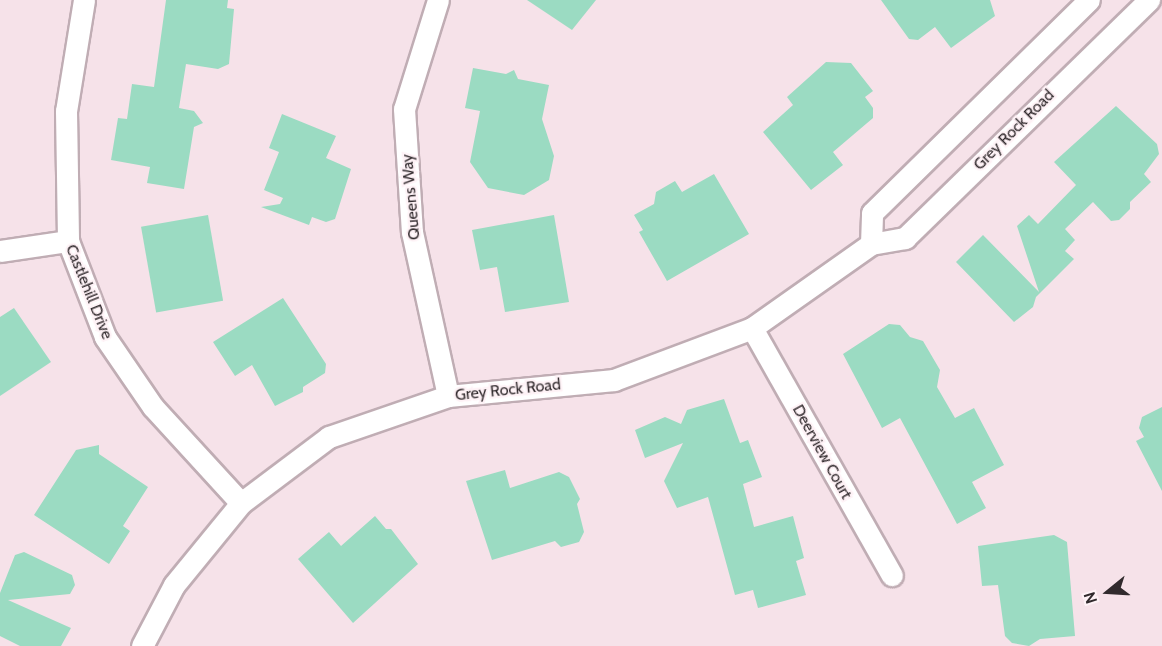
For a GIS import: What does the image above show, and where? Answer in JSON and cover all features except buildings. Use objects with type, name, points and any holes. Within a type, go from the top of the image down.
[{"type":"street","name":"Castlehill Drive","points":[[84,0],[66,111],[68,241],[105,337],[153,406],[241,503]]},
{"type":"street","name":"Queens Way","points":[[438,0],[404,109],[412,232],[448,396]]},
{"type":"street","points":[[871,244],[872,213],[1089,0]]},
{"type":"street","name":"Grey Rock Road","points":[[142,646],[174,585],[241,503],[329,437],[448,396],[614,380],[752,328],[871,244],[905,238],[1149,0]]},
{"type":"street","points":[[0,251],[68,241]]},
{"type":"street","name":"Deerview Court","points":[[752,328],[892,575]]}]
